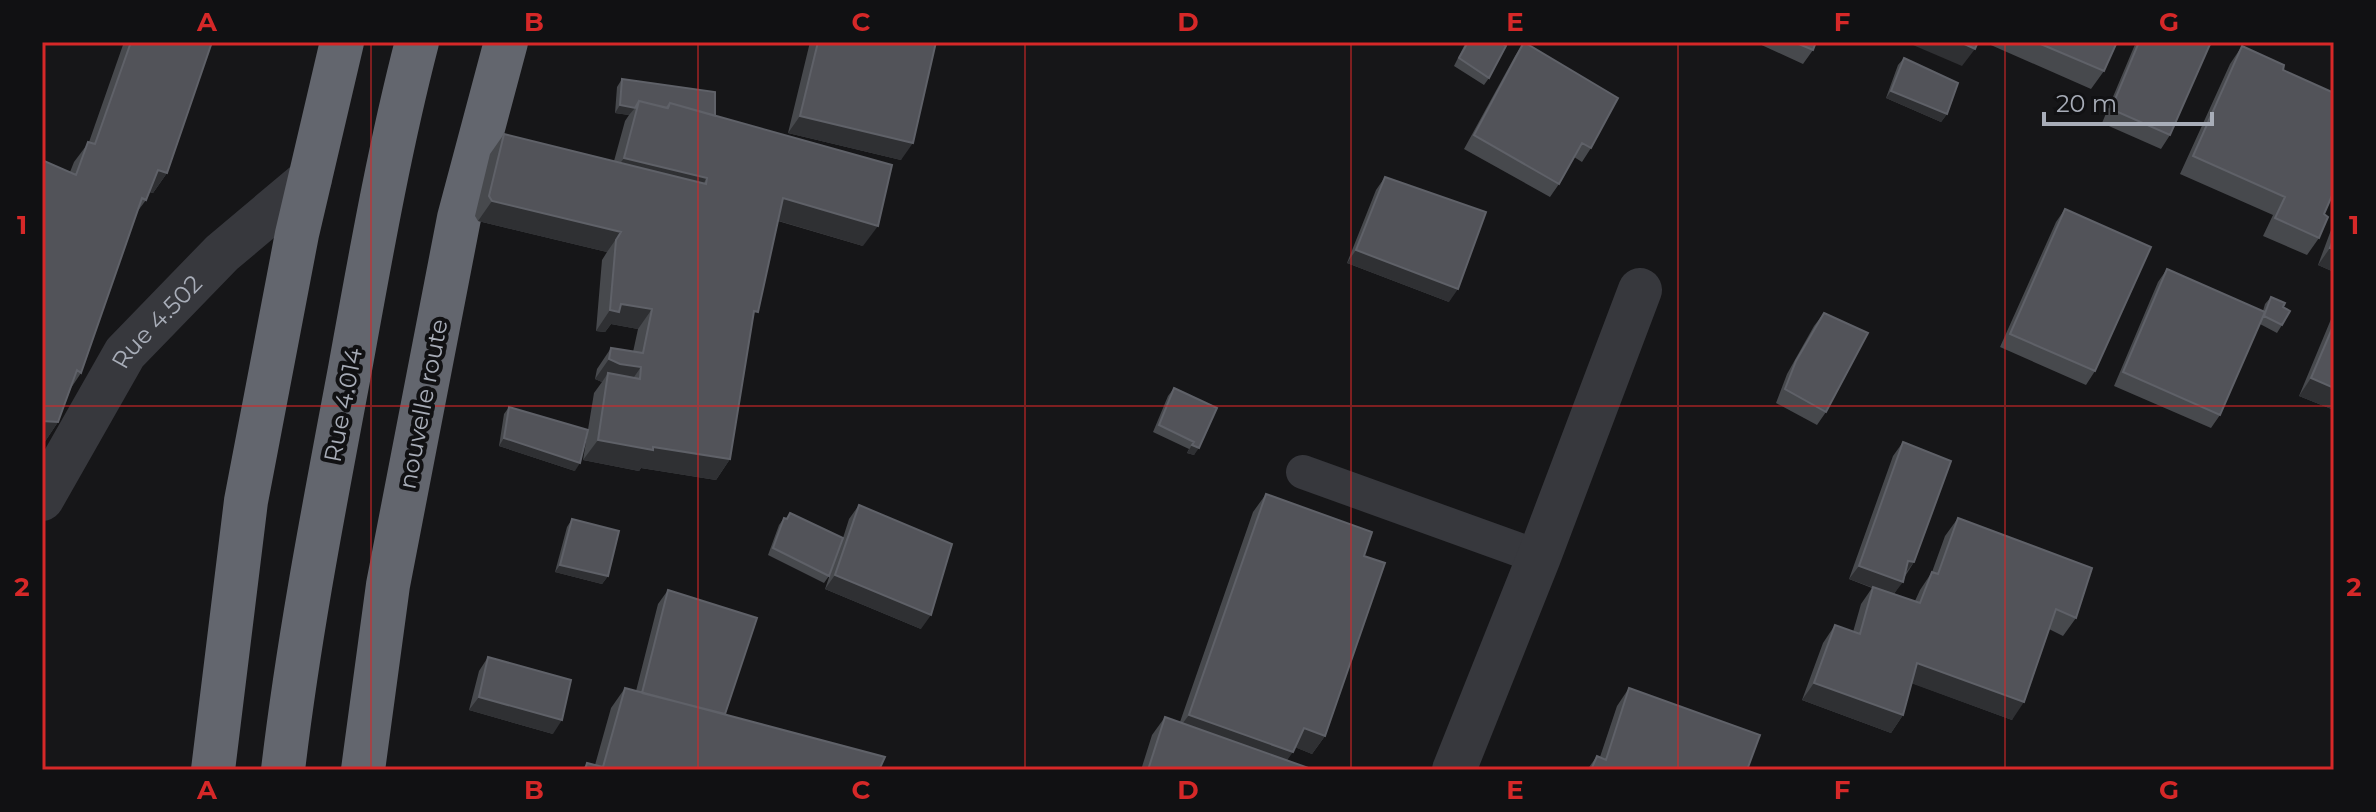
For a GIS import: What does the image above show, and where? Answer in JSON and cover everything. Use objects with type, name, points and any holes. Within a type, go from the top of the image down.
[{"type":"highway","points":[[213,770],[246,501],[310,179],[342,42]]},
{"type":"highway","name":"Rue 4.014","points":[[283,770],[295,668],[326,495],[396,123],[417,42]]},
{"type":"highway","name":"nouvelle route","points":[[363,770],[388,585],[453,248],[506,42]]},
{"type":"street","name":"Rue 4.502","points":[[42,499],[125,353],[222,253],[310,179]]},
{"type":"street","points":[[1454,770],[1640,290]]},
{"type":"lane","points":[[1303,472],[1539,557]]},
{"type":"building","points":[[131,42],[212,42],[167,173],[158,170],[146,200],[142,198],[81,373],[77,370],[58,422],[42,421],[42,160],[76,175],[88,142],[95,144]]},
{"type":"building","points":[[818,42],[936,42],[913,143],[800,116]]},
{"type":"building","points":[[1468,42],[1499,42],[1506,46],[1489,78],[1459,58]]},
{"type":"building","points":[[1524,42],[1618,98],[1591,148],[1582,143],[1559,184],[1474,135]]},
{"type":"building","points":[[1794,42],[1816,42],[1813,50]]},
{"type":"building","points":[[1960,42],[1978,42],[1975,49]]},
{"type":"building","points":[[2036,42],[2117,42],[2104,71]]},
{"type":"building","points":[[2139,42],[2211,42],[2170,135],[2111,109]]},
{"type":"building","points":[[2242,46],[2284,65],[2283,70],[2334,93],[2334,191],[2324,214],[2328,217],[2319,238],[2275,218],[2285,197],[2193,156]]},
{"type":"building","points":[[1904,58],[1958,83],[1947,114],[1891,91]]},
{"type":"building","points":[[622,79],[715,92],[715,116],[670,103],[667,108],[639,101],[635,108],[620,105]]},
{"type":"building","points":[[639,101],[668,108],[670,103],[892,165],[878,226],[783,198],[758,312],[754,311],[730,459],[598,440],[608,373],[640,379],[641,367],[609,359],[611,348],[643,353],[652,309],[621,304],[619,312],[610,310],[616,240],[621,232],[492,201],[489,196],[504,134],[706,184],[707,178],[624,158]]},
{"type":"building","points":[[1385,177],[1486,212],[1458,289],[1356,250]]},
{"type":"building","points":[[2065,209],[2151,247],[2095,371],[2010,334]]},
{"type":"building","points":[[2167,269],[2265,312],[2220,415],[2123,372]]},
{"type":"building","points":[[2271,297],[2285,303],[2283,307],[2290,311],[2282,325],[2264,316]]},
{"type":"building","points":[[1824,313],[1868,333],[1826,412],[1785,389],[1796,361]]},
{"type":"building","points":[[2334,324],[2334,388],[2311,378]]},
{"type":"building","points":[[1174,388],[1217,408],[1199,448],[1192,445],[1194,442],[1159,425]]},
{"type":"building","points":[[509,407],[588,430],[580,463],[504,438]]},
{"type":"building","points":[[1903,442],[1951,461],[1914,562],[1908,561],[1903,582],[1859,566]]},
{"type":"building","points":[[1266,494],[1372,532],[1364,556],[1385,563],[1325,736],[1304,728],[1293,752],[1189,715]]},
{"type":"building","points":[[859,505],[952,544],[931,615],[835,575]]},
{"type":"building","points":[[790,513],[843,538],[829,576],[773,548],[784,518],[787,519]]},
{"type":"building","points":[[1958,518],[2092,568],[2076,618],[2056,609],[2024,702],[1917,663],[1903,715],[1814,683],[1835,625],[1860,634],[1873,587],[1920,603],[1932,572],[1938,574]]},
{"type":"building","points":[[572,519],[619,531],[608,576],[560,565]]},
{"type":"building","points":[[668,590],[757,618],[725,714],[642,693]]},
{"type":"building","points":[[488,657],[571,680],[562,720],[479,697]]},
{"type":"building","points":[[625,688],[885,757],[879,770],[585,770],[587,763],[603,767]]},
{"type":"building","points":[[1629,688],[1760,735],[1747,770],[1591,770],[1597,756],[1606,760]]},
{"type":"building","points":[[1165,717],[1314,770],[1148,770]]}]
